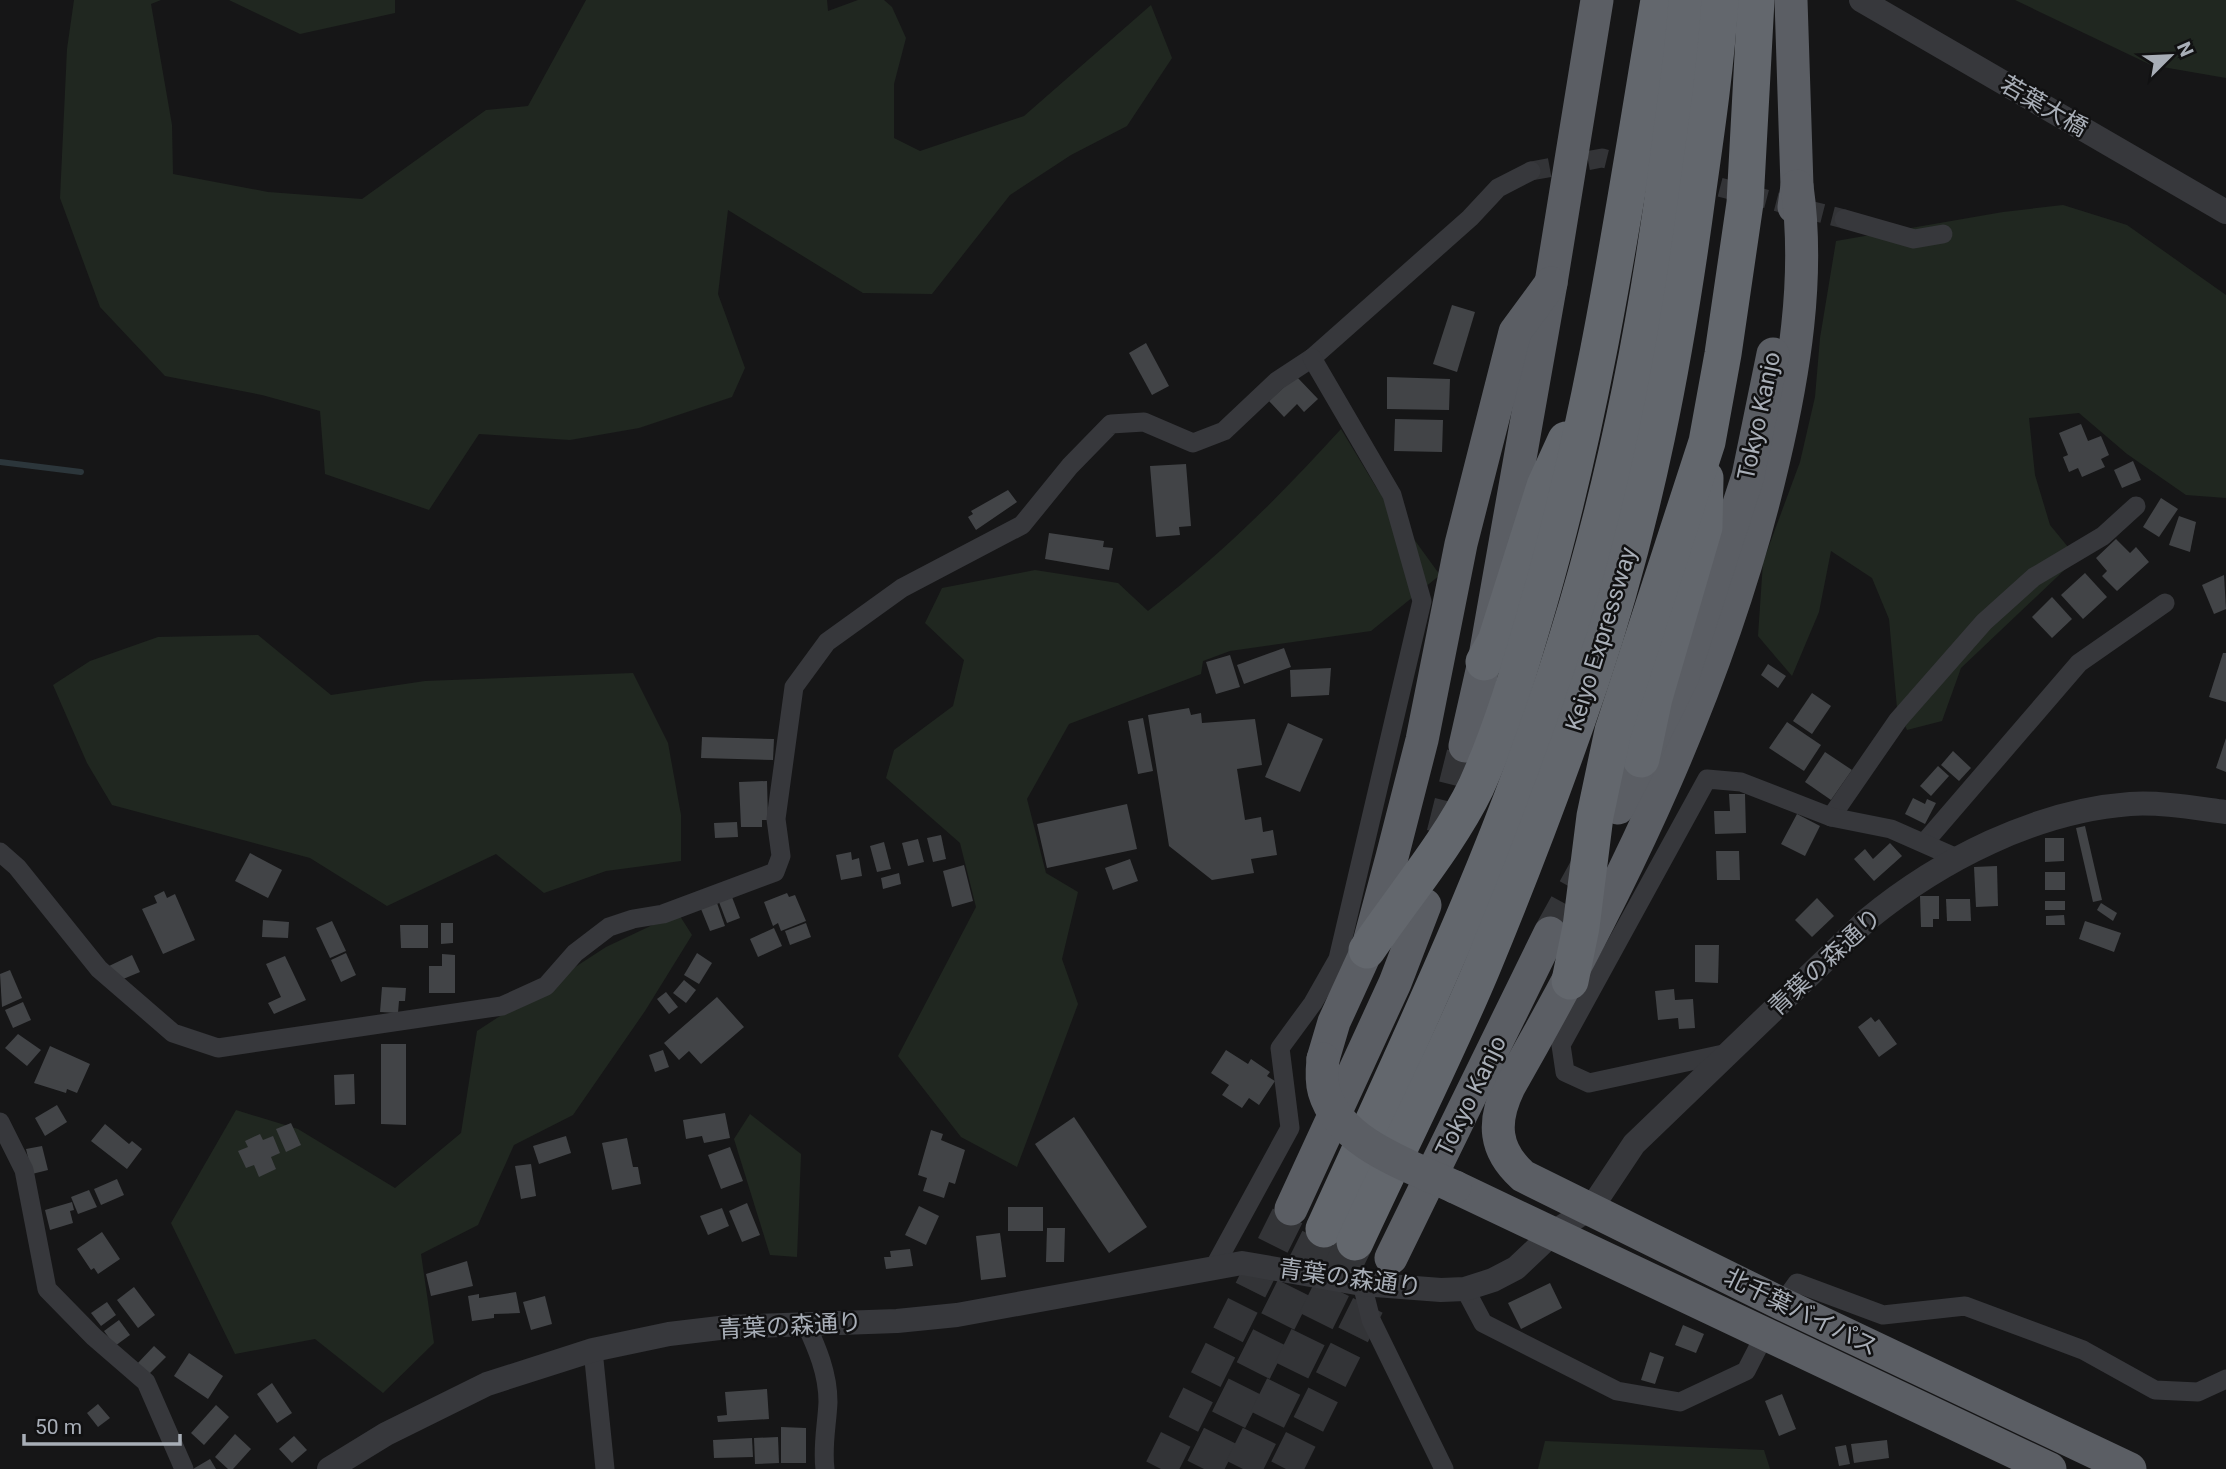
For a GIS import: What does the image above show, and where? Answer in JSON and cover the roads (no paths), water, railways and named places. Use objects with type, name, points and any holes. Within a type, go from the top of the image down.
[{"type":"highway","points":[[1465,746],[1484,662],[1551,284],[1597,0]]},
{"type":"highway","points":[[1367,950],[1455,822],[1474,790],[1495,743],[1568,503],[1659,0]]},
{"type":"highway","name":"Keiyo Expressway","points":[[1687,0],[1655,263],[1636,369],[1617,457],[1568,637],[1524,764],[1340,1235],[1486,958],[1564,755],[1619,586],[1645,496],[1666,401],[1691,248],[1720,0]]},
{"type":"highway","points":[[1570,981],[1581,927],[1595,816],[1614,732],[1707,442],[1745,203],[1756,0]]},
{"type":"highway","name":"Tokyo Kanjo","points":[[1618,808],[1683,676],[1748,476],[1773,356],[1797,186],[1791,0]]},
{"type":"highway","points":[[1570,981],[1617,890],[1676,763],[1714,663],[1758,530],[1786,408],[1798,322],[1803,227],[1797,186]]},
{"type":"highway","name":"北千葉バイパス","points":[[1551,284],[1515,332],[1461,544],[1422,740],[1367,950],[1334,1022],[1323,1059],[1324,1093],[1336,1113],[1356,1135],[1384,1153],[2050,1469]]},
{"type":"highway","points":[[1484,662],[1496,641],[1545,486],[1591,384]]},
{"type":"highway","points":[[1641,759],[1654,698],[1704,527],[1707,442]]},
{"type":"highway","points":[[1292,1209],[1395,982],[1425,905]]},
{"type":"highway","name":"Tokyo Kanjo","points":[[1391,1258],[1550,933]]},
{"type":"highway","name":"北千葉バイパス","points":[[1570,981],[1508,1087],[1498,1113],[1496,1130],[1509,1163],[1523,1176],[1592,1207],[1782,1304],[2130,1469]]},
{"type":"street","name":"若葉大橋","points":[[1861,0],[2226,212]]},
{"type":"street","points":[[0,852],[17,867],[99,969],[173,1033],[218,1048],[502,1006],[524,999],[546,986],[575,953],[609,927],[633,919],[663,914],[775,872],[781,856],[776,819],[794,687],[827,642],[902,588],[1022,525],[1070,466],[1111,424],[1144,422],[1193,443],[1224,431],[1277,381],[1312,358],[1470,218],[1498,187],[1531,171]]},
{"type":"street","points":[[1844,219],[1914,239],[1943,234]]},
{"type":"street","points":[[1213,1269],[1290,1128],[1280,1048],[1313,1003],[1338,959],[1422,601],[1392,495],[1312,358]]},
{"type":"street","points":[[1831,817],[1898,720],[1984,622],[2034,577],[2103,536],[2136,506]]},
{"type":"street","points":[[1924,844],[2079,663],[2165,603]]},
{"type":"street","points":[[1728,1053],[1589,1083],[1564,1072],[1561,1045],[1707,779],[1741,782],[1831,817],[1891,829],[1959,859]]},
{"type":"street","name":"青葉の森通り","points":[[329,1469],[386,1434],[487,1384],[593,1350],[669,1334],[805,1322],[897,1321],[957,1315],[1242,1263],[1362,1284],[1465,1289],[1493,1280],[1516,1268],[1554,1233],[1592,1207],[1634,1144],[1868,919],[1899,893],[1959,859],[2013,834],[2095,808],[2133,804],[2226,813]]},
{"type":"street","points":[[0,1122],[23,1170],[47,1289],[94,1337],[146,1382],[184,1469]]},
{"type":"street","points":[[1782,1304],[1797,1283],[1883,1315],[1965,1306],[2083,1350],[2155,1390],[2198,1392],[2226,1379]]},
{"type":"street","points":[[1362,1284],[1371,1320],[1444,1469]]},
{"type":"street","points":[[1465,1289],[1483,1323],[1618,1391],[1680,1402],[1746,1371],[1765,1334]]},
{"type":"street","points":[[805,1322],[822,1357],[826,1390],[822,1450],[825,1469]]},
{"type":"street","points":[[593,1350],[605,1469]]},
{"type":"waterway","points":[[0,462],[81,472]]},
{"type":"tunnel","points":[[1531,171],[1602,158],[1639,167]]},
{"type":"tunnel","points":[[1692,180],[1844,219]]},
{"type":"tunnel","points":[[1443,834],[1465,746]]},
{"type":"tunnel","points":[[1550,933],[1587,866]]},
{"type":"tunnel","points":[[1161,1469],[1291,1209]]},
{"type":"tunnel","points":[[1204,1469],[1324,1229]]},
{"type":"tunnel","points":[[1243,1469],[1355,1242]]},
{"type":"tunnel","points":[[1286,1469],[1381,1279]]}]
